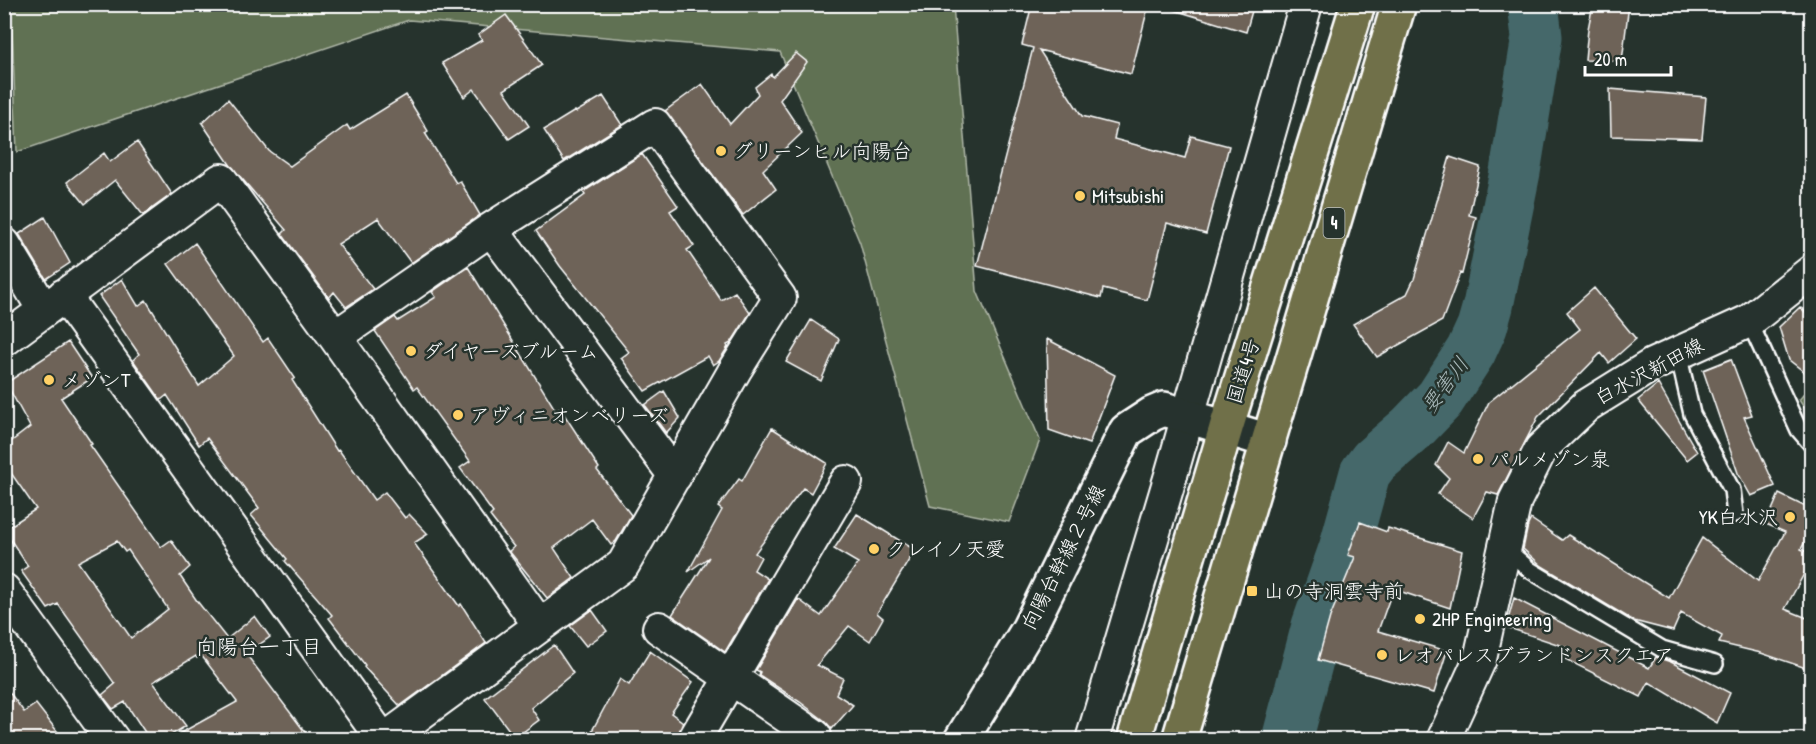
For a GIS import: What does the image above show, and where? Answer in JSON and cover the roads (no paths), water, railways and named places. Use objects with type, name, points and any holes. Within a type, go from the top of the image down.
[{"type":"highway","name":"国道4号","points":[[1134,740],[1226,428],[1358,4]]},
{"type":"highway","name":"4","points":[[1179,740],[1399,4]]},
{"type":"street","points":[[1092,740],[1306,4]]},
{"type":"street","points":[[4,244],[54,303],[383,740],[623,565],[735,370],[780,298],[655,125],[491,229],[335,337]]},
{"type":"street","points":[[4,340],[221,180],[540,626]]},
{"type":"street","points":[[491,229],[675,476]]},
{"type":"street","name":"白水沢新田線","points":[[1443,740],[1480,658],[1515,501],[1541,449],[1586,406],[1653,364],[1749,321],[1812,271]]},
{"type":"street","name":"向陽台幹線２号線","points":[[961,740],[1029,628],[1126,431],[1164,409],[1269,441]]},
{"type":"street","points":[[694,740],[846,482]]},
{"type":"street","points":[[4,590],[113,740]]},
{"type":"street","points":[[659,628],[815,736]]},
{"type":"lane","points":[[1749,321],[1799,430],[1812,444]]},
{"type":"lane","points":[[1678,353],[1692,414],[1732,490],[1735,514]]},
{"type":"lane","points":[[1504,547],[1530,570],[1662,649],[1715,664]]},
{"type":"waterway","name":"要害川","points":[[1287,740],[1317,626],[1344,549],[1365,473],[1374,461],[1412,428],[1440,399],[1471,351],[1482,327],[1515,172],[1537,37],[1533,4]]},
{"type":"place","name":"グリーンヒル向陽台","points":[[721,151]]},
{"type":"place","name":"Mitsubishi","points":[[1080,196]]},
{"type":"place","name":"ダイヤーズブルーム","points":[[411,351]]},
{"type":"place","name":"メゾンT","points":[[49,380]]},
{"type":"place","name":"アヴィニオンベリーズ","points":[[458,415]]},
{"type":"place","name":"パルメゾン泉","points":[[1478,459]]},
{"type":"place","name":"YK白水沢","points":[[1790,517]]},
{"type":"place","name":"クレイノ天愛","points":[[874,549]]},
{"type":"place","name":"山の寺洞雲寺前","points":[[1252,591]]},
{"type":"place","name":"2HP Engineering","points":[[1420,619]]},
{"type":"place","name":"レオパレスブランドンスクエア","points":[[1382,655]]},
{"type":"district","name":"向陽台一丁目","points":[[259,647]]}]
